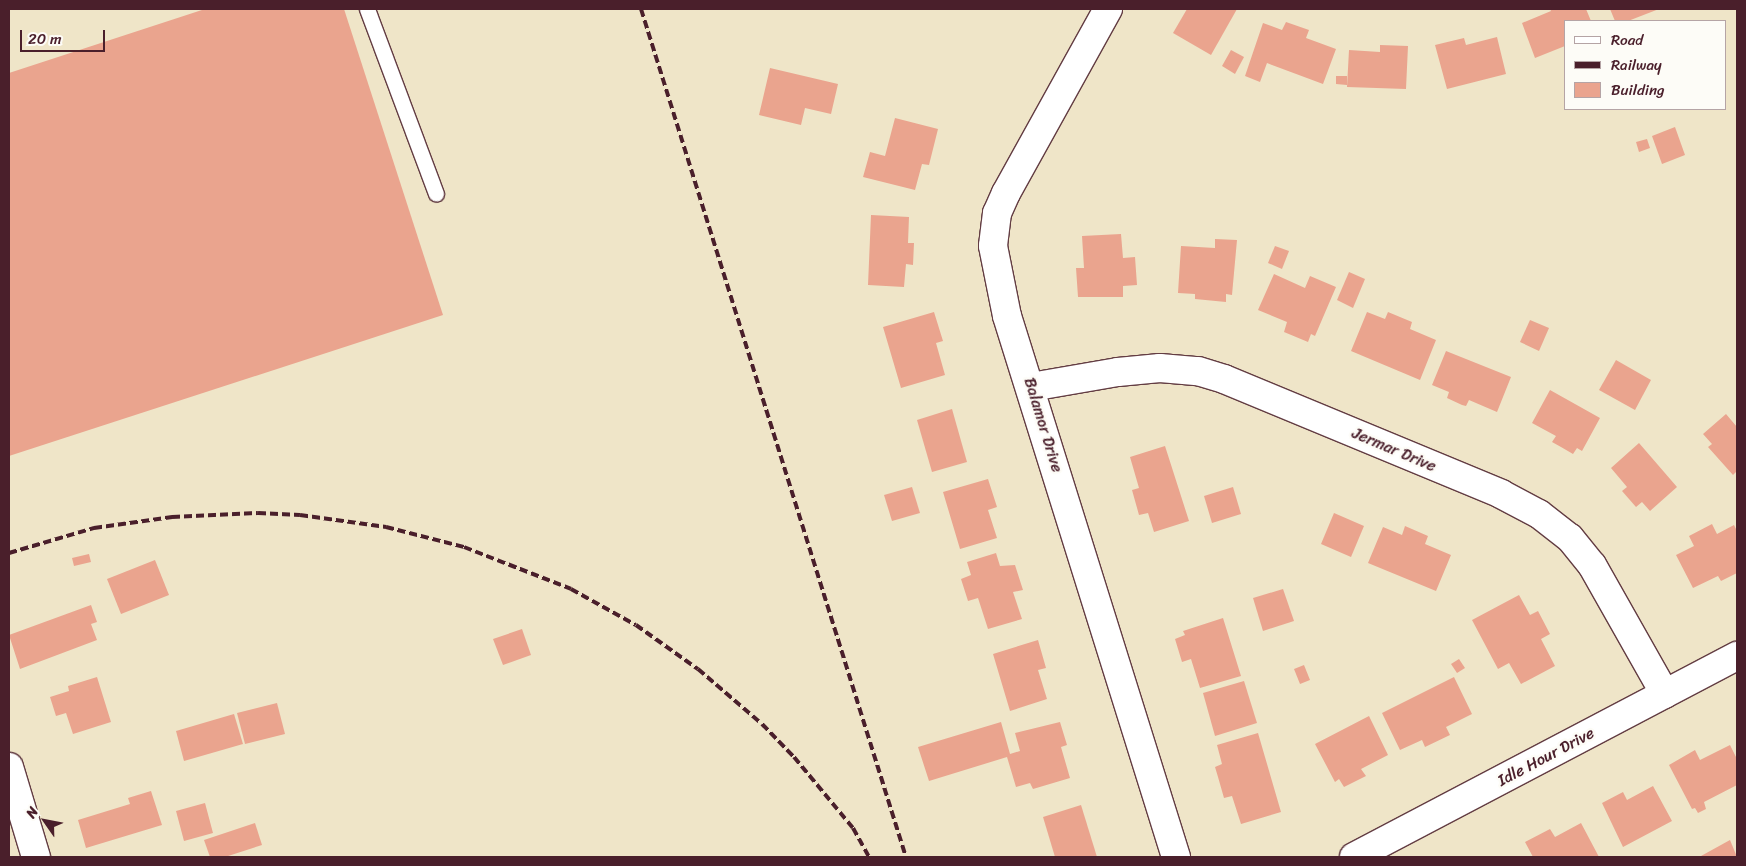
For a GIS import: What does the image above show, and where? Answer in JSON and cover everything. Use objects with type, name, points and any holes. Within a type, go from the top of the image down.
[{"type":"street","name":"Balamor Drive","points":[[1108,9],[997,213],[993,246],[998,278],[1176,857]]},
{"type":"street","name":"Jermar Drive","points":[[1031,387],[1118,372],[1160,368],[1198,371],[1224,379],[1501,494],[1539,514],[1570,538],[1592,565],[1665,694]]},
{"type":"street","name":"Idle Hour Drive","points":[[1354,857],[1737,656]]},
{"type":"street","points":[[9,767],[36,857]]},
{"type":"lane","points":[[367,9],[436,194]]},
{"type":"building","points":[[205,9],[344,9],[443,315],[9,456],[9,73]]},
{"type":"building","points":[[1187,9],[1237,9],[1211,55],[1173,33]]},
{"type":"building","points":[[1550,9],[1586,9],[1591,20],[1564,20],[1564,46],[1535,58],[1522,23],[1551,11]]},
{"type":"building","points":[[1610,9],[1659,9],[1631,20],[1615,20]]},
{"type":"building","points":[[1286,22],[1309,30],[1306,38],[1336,49],[1323,84],[1267,63],[1260,82],[1245,76],[1263,23],[1282,30]]},
{"type":"building","points":[[1497,37],[1506,74],[1447,89],[1435,45],[1464,38],[1466,45]]},
{"type":"building","points":[[1380,45],[1408,46],[1406,89],[1347,87],[1349,50],[1380,52]]},
{"type":"building","points":[[1231,50],[1244,57],[1235,74],[1222,66]]},
{"type":"building","points":[[770,68],[838,84],[831,114],[805,108],[801,125],[759,115]]},
{"type":"building","points":[[1336,76],[1347,76],[1347,85],[1336,84]]},
{"type":"building","points":[[895,118],[938,129],[929,165],[922,164],[915,190],[863,177],[870,152],[885,156]]},
{"type":"building","points":[[1675,127],[1685,155],[1662,164],[1652,136]]},
{"type":"building","points":[[1647,139],[1650,148],[1639,152],[1636,142]]},
{"type":"building","points":[[871,215],[909,217],[908,243],[914,243],[913,265],[906,264],[904,287],[868,285]]},
{"type":"building","points":[[1121,234],[1123,258],[1135,257],[1137,285],[1123,286],[1123,297],[1078,297],[1076,268],[1084,268],[1082,236]]},
{"type":"building","points":[[1215,239],[1237,240],[1232,295],[1226,294],[1226,302],[1195,299],[1195,294],[1178,293],[1181,246],[1215,248]]},
{"type":"building","points":[[1275,246],[1289,251],[1282,269],[1268,263]]},
{"type":"building","points":[[1349,272],[1365,279],[1353,308],[1337,300]]},
{"type":"building","points":[[1274,274],[1305,288],[1310,276],[1336,287],[1315,336],[1311,334],[1308,342],[1284,332],[1287,322],[1258,310]]},
{"type":"building","points":[[934,312],[943,341],[936,343],[945,375],[901,388],[883,327]]},
{"type":"building","points":[[1367,312],[1385,319],[1388,312],[1412,322],[1410,329],[1436,340],[1420,380],[1351,351]]},
{"type":"building","points":[[1530,320],[1549,328],[1539,351],[1520,342]]},
{"type":"building","points":[[1446,351],[1511,377],[1497,412],[1469,400],[1466,406],[1462,405],[1447,398],[1449,392],[1432,385]]},
{"type":"building","points":[[1616,360],[1651,380],[1635,410],[1599,390]]},
{"type":"building","points":[[1550,390],[1600,418],[1582,451],[1577,448],[1573,454],[1552,442],[1556,436],[1532,423]]},
{"type":"building","points":[[952,409],[967,462],[932,472],[917,420]]},
{"type":"building","points":[[1726,414],[1737,427],[1737,471],[1733,475],[1708,447],[1712,444],[1703,434]]},
{"type":"building","points":[[1639,443],[1677,487],[1650,511],[1642,502],[1636,507],[1622,491],[1627,487],[1611,468]]},
{"type":"building","points":[[1165,446],[1189,521],[1154,532],[1148,513],[1139,515],[1132,490],[1139,488],[1130,457]]},
{"type":"building","points":[[988,479],[997,507],[988,510],[997,538],[960,549],[943,492]]},
{"type":"building","points":[[912,487],[920,513],[892,521],[884,495]]},
{"type":"building","points":[[1233,487],[1241,514],[1212,523],[1204,496]]},
{"type":"building","points":[[1334,513],[1364,526],[1351,557],[1321,544]]},
{"type":"building","points":[[1712,524],[1717,534],[1734,525],[1737,531],[1737,573],[1721,581],[1718,576],[1693,588],[1676,555],[1694,546],[1689,536]]},
{"type":"building","points":[[1405,526],[1428,536],[1425,544],[1451,555],[1436,591],[1368,563],[1383,527],[1402,535]]},
{"type":"building","points":[[996,553],[1000,566],[1015,565],[1023,590],[1013,592],[1022,619],[988,629],[978,598],[968,601],[961,579],[971,575],[967,562]]},
{"type":"building","points":[[89,554],[91,562],[74,566],[72,558]]},
{"type":"building","points":[[155,560],[169,595],[121,614],[107,579]]},
{"type":"building","points":[[1283,589],[1294,621],[1263,631],[1253,598]]},
{"type":"building","points":[[1519,595],[1530,615],[1538,611],[1550,634],[1541,639],[1555,666],[1521,684],[1509,663],[1498,669],[1472,620]]},
{"type":"building","points":[[91,605],[97,622],[91,624],[97,640],[20,669],[9,635]]},
{"type":"building","points":[[1223,618],[1241,676],[1200,688],[1191,659],[1182,662],[1175,639],[1185,635],[1183,631]]},
{"type":"building","points":[[522,629],[531,655],[503,665],[493,639]]},
{"type":"building","points":[[1038,640],[1046,668],[1038,670],[1047,699],[1010,711],[993,654]]},
{"type":"building","points":[[1459,659],[1465,668],[1457,673],[1451,664]]},
{"type":"building","points":[[1304,665],[1310,680],[1300,684],[1294,669]]},
{"type":"building","points":[[97,677],[111,722],[73,734],[66,713],[56,716],[50,697],[69,691],[68,686]]},
{"type":"building","points":[[1454,677],[1472,714],[1446,727],[1450,735],[1425,747],[1422,740],[1400,750],[1382,713]]},
{"type":"building","points":[[1244,681],[1257,723],[1215,736],[1203,693]]},
{"type":"building","points":[[277,703],[285,734],[245,744],[237,713]]},
{"type":"building","points":[[234,714],[243,744],[184,761],[176,731]]},
{"type":"building","points":[[1369,716],[1388,755],[1361,769],[1366,776],[1344,787],[1339,779],[1335,782],[1315,744]]},
{"type":"building","points":[[1001,722],[1010,754],[1020,751],[1015,733],[1060,722],[1067,745],[1061,747],[1070,778],[1033,789],[1030,783],[1016,787],[1007,757],[929,781],[918,747]]},
{"type":"building","points":[[1258,733],[1281,812],[1241,824],[1232,796],[1224,798],[1215,767],[1222,764],[1217,745]]},
{"type":"building","points":[[1730,745],[1737,759],[1737,785],[1704,802],[1706,809],[1698,813],[1695,808],[1692,809],[1669,765],[1695,750],[1700,760]]},
{"type":"building","points":[[1653,786],[1672,821],[1623,847],[1602,803],[1623,792],[1627,800]]},
{"type":"building","points":[[151,791],[162,825],[86,848],[78,820],[130,804],[128,798]]},
{"type":"building","points":[[205,803],[213,833],[184,841],[176,811]]},
{"type":"building","points":[[1081,805],[1097,857],[1055,857],[1043,817]]},
{"type":"building","points":[[255,823],[262,845],[225,857],[210,857],[204,840]]},
{"type":"building","points":[[1581,823],[1599,857],[1533,857],[1525,842],[1550,829],[1555,837]]},
{"type":"building","points":[[1730,840],[1737,857],[1701,857],[1701,856]]},
{"type":"railway","points":[[641,9],[906,857]]},
{"type":"railway","points":[[9,553],[94,528],[172,517],[258,513],[300,515],[386,527],[464,547],[571,589],[636,625],[698,669],[762,724],[794,757],[853,828],[869,857]]}]
